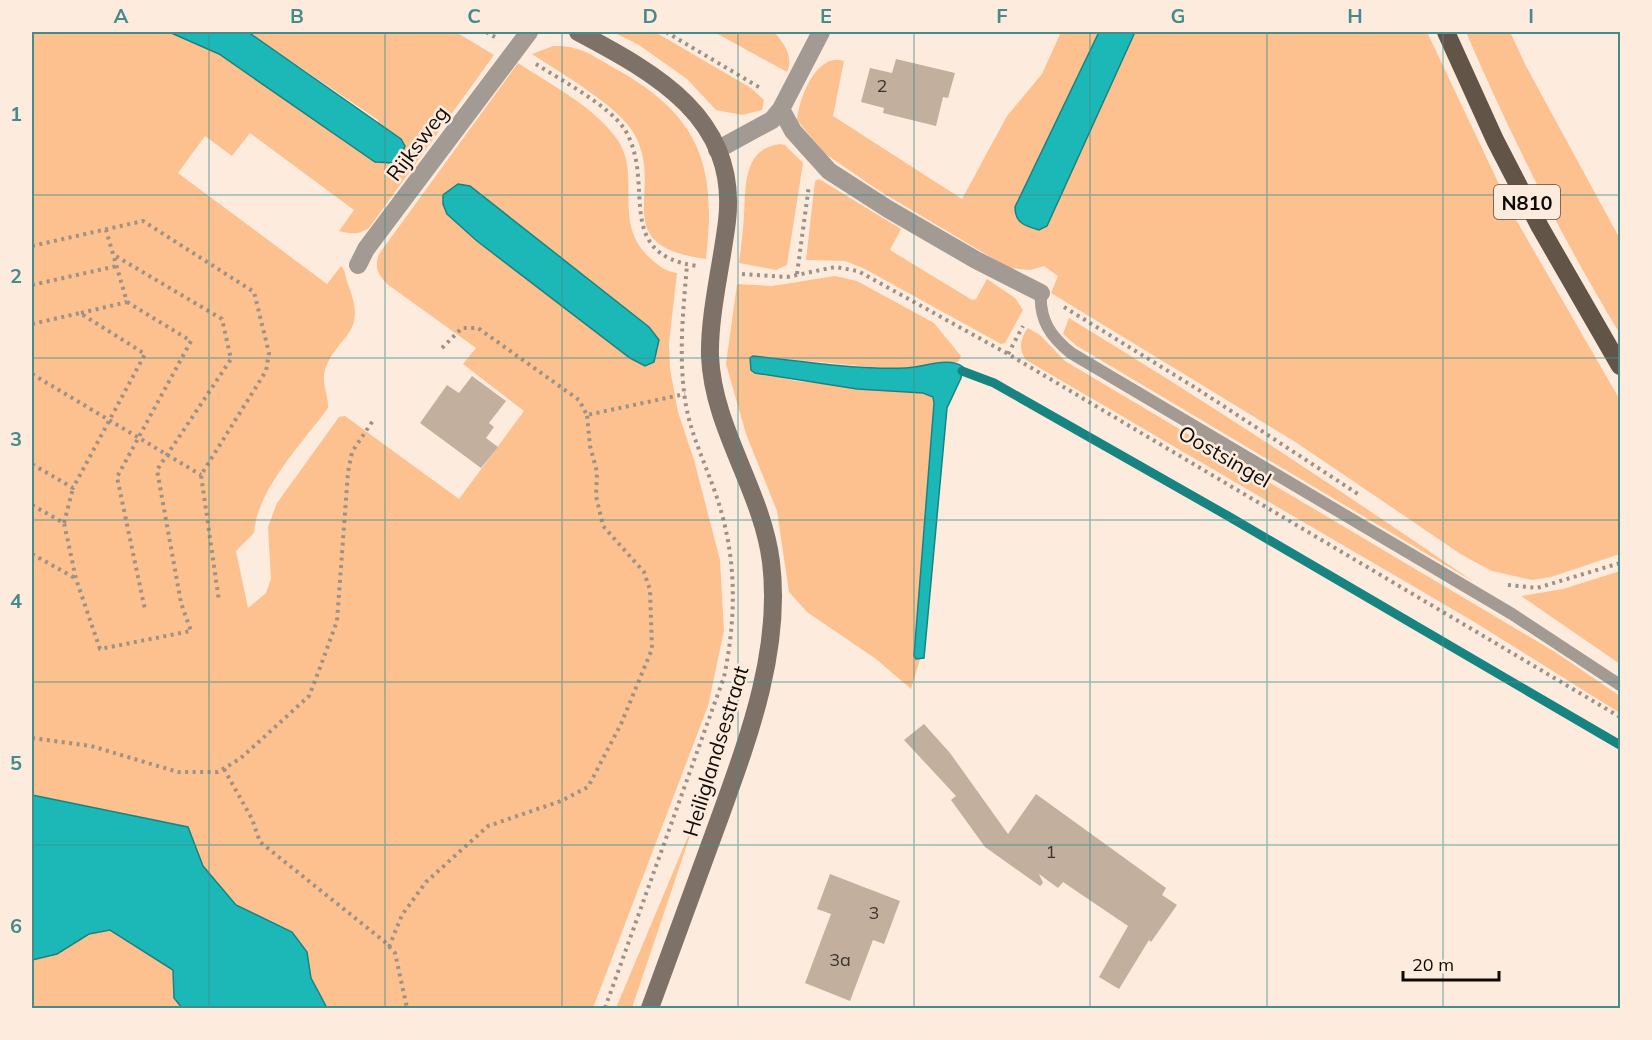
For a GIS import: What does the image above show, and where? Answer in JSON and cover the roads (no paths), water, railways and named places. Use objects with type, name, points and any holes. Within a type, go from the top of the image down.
[{"type":"main road","name":"N810","points":[[1446,32],[1495,141],[1620,366]]},
{"type":"street","name":"Rijksweg","points":[[358,265],[366,249],[529,32]]},
{"type":"street","points":[[578,32],[653,73],[674,89],[692,109],[717,150],[772,120],[781,109],[816,34]]},
{"type":"street","points":[[781,109],[793,131],[812,155],[829,171],[880,204],[1022,285],[1041,293]]},
{"type":"street","name":"Heiliglandsestraat","points":[[650,1008],[742,754],[764,673],[772,624],[774,593],[768,538],[760,511],[718,408],[712,380],[710,353],[728,201],[717,150]]},
{"type":"lane","points":[[1041,293],[1040,306],[1043,320],[1057,341],[1071,353],[1512,614],[1620,685]]},
{"type":"water","points":[[169,32],[248,32],[401,139],[405,146],[401,156],[394,163],[375,162],[219,54]]},
{"type":"water","points":[[1099,32],[1135,32],[1047,226],[1039,230],[1029,227],[1019,220],[1015,207]]},
{"type":"water","points":[[458,184],[470,186],[649,327],[659,340],[654,362],[645,366],[630,358],[477,241],[447,214],[443,204],[443,195]]},
{"type":"water","points":[[753,356],[867,368],[912,368],[943,362],[963,367],[961,378],[947,408],[924,658],[916,659],[914,656],[933,397],[923,393],[857,389],[755,373],[751,370],[750,358]]},
{"type":"water","points":[[32,795],[188,827],[203,866],[236,905],[292,932],[307,952],[311,978],[327,1008],[182,1008],[174,998],[173,970],[110,930],[89,934],[57,954],[32,960]]},
{"type":"waterway","points":[[962,371],[994,383],[1228,516],[1620,745]]}]
